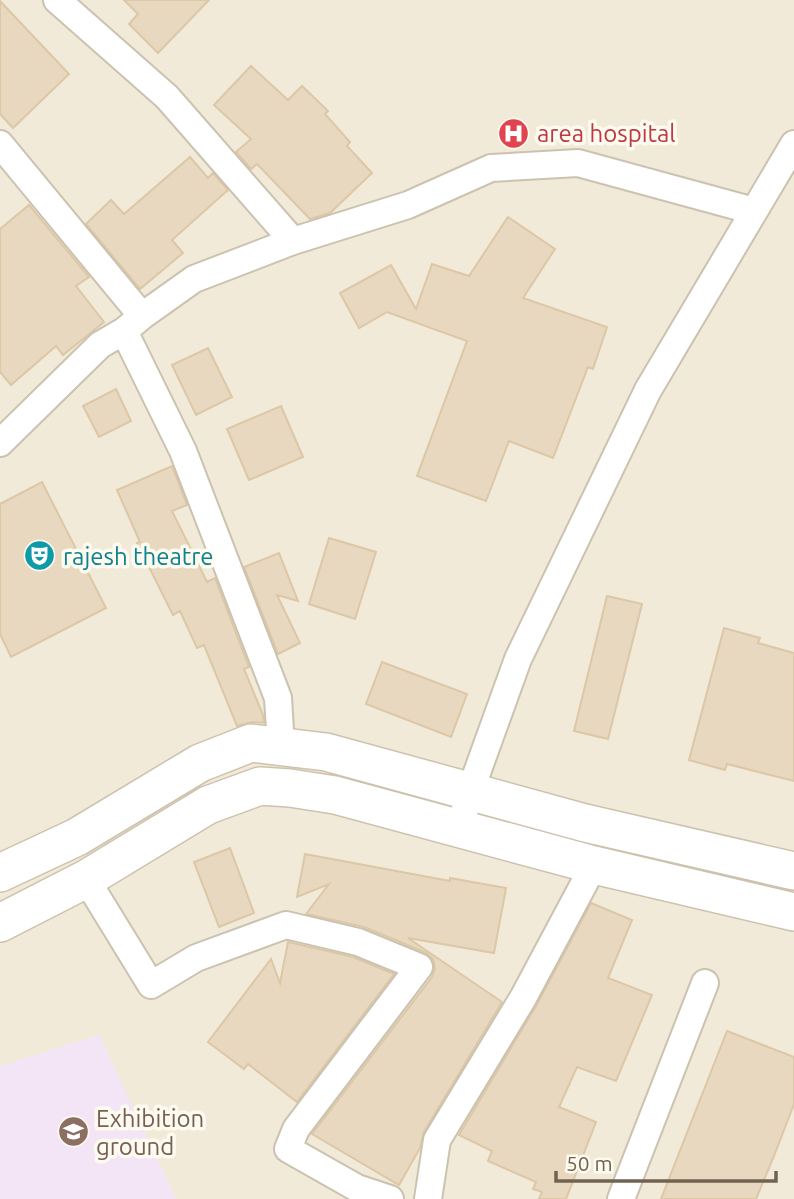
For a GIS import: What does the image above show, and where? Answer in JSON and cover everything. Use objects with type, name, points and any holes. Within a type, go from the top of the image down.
[{"type":"main road","points":[[0,873],[77,837],[200,763],[251,743],[326,752],[585,823],[794,872]]},
{"type":"main road","points":[[0,923],[86,879],[208,805],[260,786],[335,795],[594,865],[794,912]]},
{"type":"street","points":[[57,0],[167,97],[293,241]]},
{"type":"street","points":[[0,144],[133,323],[278,698],[281,746]]},
{"type":"street","points":[[458,830],[518,659],[648,390],[794,144]]},
{"type":"street","points":[[0,443],[100,345],[194,279],[293,241],[408,205],[491,168],[578,163],[754,211]]},
{"type":"street","points":[[428,1199],[437,1140],[491,1055],[594,865]]},
{"type":"street","points":[[86,879],[150,985],[197,958],[286,926],[358,942],[419,967],[296,1129],[288,1149],[357,1188],[390,1199]]},
{"type":"street","points":[[621,1199],[705,983]]},
{"type":"shaded area","points":[[0,0],[794,0],[794,1199],[0,1199]]},
{"type":"shaded area","name":"Exhibition ground","points":[[99,1035],[176,1199],[0,1199],[0,1066]]},
{"type":"building","points":[[124,0],[209,0],[158,53],[129,24],[138,14]]},
{"type":"building","points":[[0,1],[69,74],[13,128],[0,114]]},
{"type":"building","points":[[251,66],[288,100],[302,86],[328,111],[325,114],[350,142],[347,146],[372,173],[330,213],[310,219],[257,164],[251,169],[236,152],[251,139],[214,105]]},
{"type":"building","points":[[190,157],[208,178],[213,173],[228,190],[172,240],[183,253],[140,289],[86,224],[111,200],[124,214]]},
{"type":"building","points":[[29,205],[89,277],[76,286],[104,322],[63,355],[56,346],[11,385],[0,372],[0,229]]},
{"type":"building","points":[[508,217],[555,249],[523,298],[607,327],[593,369],[588,367],[553,458],[509,441],[486,501],[417,476],[467,341],[387,312],[359,328],[340,293],[391,265],[416,309],[432,264],[469,276]]},
{"type":"building","points":[[208,348],[232,397],[196,415],[172,365]]},
{"type":"building","points":[[116,389],[131,421],[99,437],[83,406]]},
{"type":"building","points":[[281,406],[303,457],[249,480],[227,429]]},
{"type":"building","points":[[172,466],[187,505],[172,511],[207,582],[215,578],[249,667],[244,669],[264,723],[253,722],[237,726],[204,645],[197,648],[180,611],[173,615],[137,543],[140,542],[117,490]]},
{"type":"building","name":"rajesh theatre","points":[[42,482],[106,608],[11,657],[0,634],[0,504]]},
{"type":"building","points":[[329,538],[376,552],[355,619],[309,604]]},
{"type":"building","points":[[279,553],[298,601],[277,595],[300,643],[278,654],[244,567]]},
{"type":"building","points":[[607,596],[642,604],[608,739],[574,731]]},
{"type":"building","points":[[724,628],[760,638],[758,643],[794,653],[794,781],[727,764],[725,770],[689,760]]},
{"type":"building","points":[[382,662],[467,694],[451,737],[366,704]]},
{"type":"building","points":[[230,848],[254,913],[219,927],[194,862]]},
{"type":"building","points":[[305,854],[450,881],[450,878],[506,888],[494,953],[408,938],[502,1002],[424,1132],[420,1148],[399,1185],[312,1134],[432,977],[435,968],[433,959],[425,952],[364,927],[306,914],[329,884],[297,897]]},
{"type":"building","points":[[591,903],[632,920],[608,978],[652,995],[616,1081],[577,1067],[559,1107],[596,1122],[566,1199],[539,1199],[542,1192],[533,1189],[536,1182],[488,1161],[492,1151],[459,1135],[536,1006]]},
{"type":"building","points":[[288,942],[353,957],[394,974],[297,1102],[248,1064],[244,1069],[208,1042],[271,959],[280,983]]},
{"type":"building","points":[[727,1031],[794,1057],[794,1104],[774,1156],[756,1199],[661,1199]]},
{"type":"place","name":"area hospital","points":[[514,133]]},
{"type":"place","name":"rajesh theatre","points":[[40,556]]},
{"type":"place","name":"Exhibition ground","points":[[73,1132]]}]
